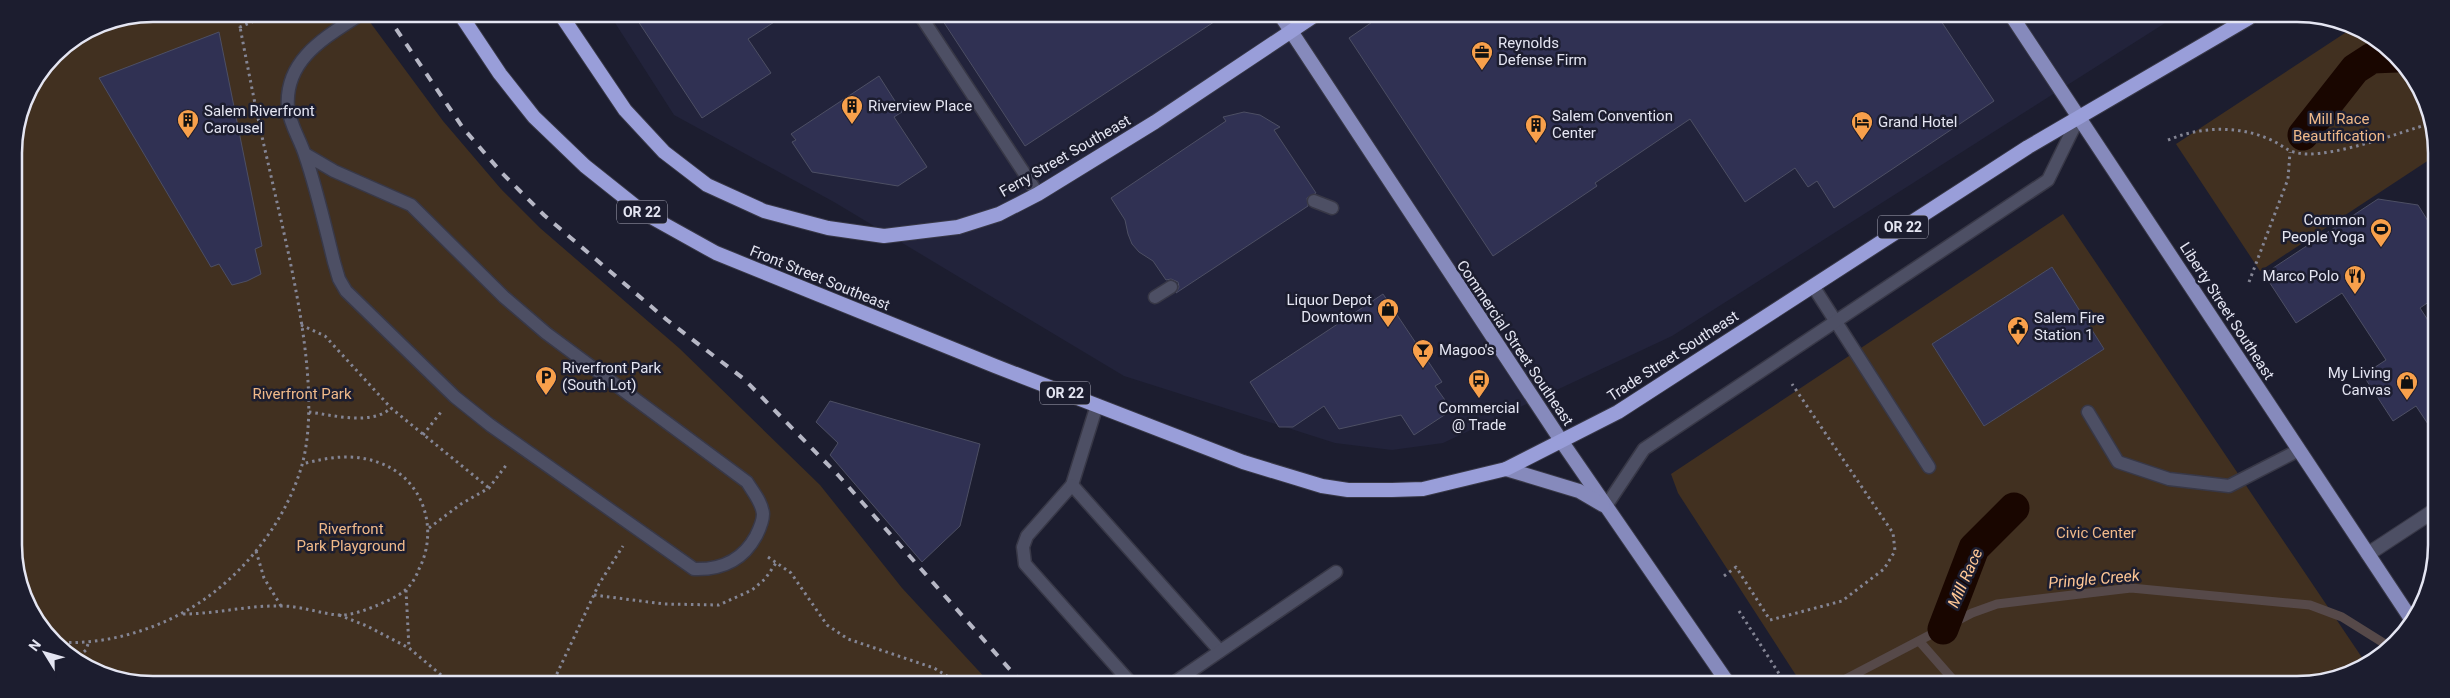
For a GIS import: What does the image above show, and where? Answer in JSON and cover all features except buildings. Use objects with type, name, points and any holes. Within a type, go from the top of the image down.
[{"type":"highway","name":"Ferry Street Southeast","points":[[566,23],[625,110],[664,152],[708,185],[764,211],[828,228],[884,236],[958,228],[999,214],[1038,194],[1155,122],[1304,22]]},
{"type":"highway","name":"Trade Street Southeast","points":[[1243,462],[1322,486],[1348,490],[1423,489],[1506,469],[1618,412],[2028,147],[2242,22]]},
{"type":"highway","name":"Front Street Southeast","points":[[466,23],[500,74],[534,117],[585,166],[644,213],[716,253],[1097,406],[1243,462]]},
{"type":"main road","name":"Commercial Street Southeast","points":[[1285,22],[1562,442],[1723,675]]},
{"type":"main road","name":"Liberty Street Southeast","points":[[2016,22],[2407,614]]},
{"type":"main road","points":[[1506,469],[1579,491],[1606,506]]},
{"type":"street","points":[[2368,554],[2428,514]]},
{"type":"lane","points":[[305,154],[334,171],[411,205],[504,297],[546,333],[747,482],[759,500],[763,514],[760,529],[751,545],[738,558],[724,565],[709,570],[694,569],[520,446],[455,397],[346,291],[339,279],[305,154],[292,126],[288,109],[289,95],[294,76],[308,51],[348,23]]},
{"type":"lane","points":[[925,23],[1038,194]]},
{"type":"lane","points":[[1606,506],[1644,449],[2048,180],[2079,117]]},
{"type":"lane","points":[[1314,202],[1332,208]]},
{"type":"lane","points":[[1813,286],[1929,467]]},
{"type":"lane","points":[[1155,298],[1171,287]]},
{"type":"lane","points":[[1097,406],[1072,485],[1027,536],[1023,547],[1025,564],[1124,676]]},
{"type":"lane","points":[[2088,412],[2118,462],[2169,479],[2228,486],[2299,450]]},
{"type":"lane","points":[[1072,485],[1220,651]]},
{"type":"lane","points":[[1184,676],[1336,572]]},
{"type":"path","points":[[70,642],[89,641],[143,629],[182,614],[220,588],[256,551],[286,504],[302,464],[308,412],[301,325],[239,23]]},
{"type":"path","points":[[240,27],[250,23]]},
{"type":"path","points":[[2168,140],[2186,133],[2210,130],[2249,132],[2280,144],[2290,152],[2318,154],[2424,125]]},
{"type":"path","points":[[2249,282],[2288,179],[2290,152]]},
{"type":"path","points":[[301,325],[325,336],[391,408],[489,488]]},
{"type":"path","points":[[1724,576],[1736,567],[1770,620],[1842,601],[1884,569],[1895,551],[1892,533],[1792,384]]},
{"type":"path","points":[[423,435],[455,397]]},
{"type":"path","points":[[308,412],[369,417],[384,415],[391,408]]},
{"type":"path","points":[[429,528],[461,504],[489,488],[520,446]]},
{"type":"path","points":[[302,464],[332,456],[367,459],[382,463],[406,480],[414,490],[423,504],[429,528],[424,561],[406,590],[378,605],[338,615]]},
{"type":"path","points":[[556,676],[605,572],[635,528]]},
{"type":"path","points":[[751,545],[791,573],[827,625],[837,634],[934,668],[946,676]]},
{"type":"path","points":[[256,551],[264,578],[281,606]]},
{"type":"path","points":[[594,595],[664,604],[719,606],[752,590],[765,578],[776,563]]},
{"type":"path","points":[[406,590],[409,648]]},
{"type":"path","points":[[182,614],[204,614],[281,606],[338,615],[367,626],[409,648],[442,676]]},
{"type":"path","points":[[1739,611],[1781,675]]},
{"type":"path","points":[[82,654],[86,650],[89,641]]},
{"type":"shaded area","points":[[2167,22],[1672,336],[1443,443],[1392,450],[1335,443],[1124,376],[834,202],[674,115],[615,23]]},
{"type":"green space","name":"Riverfront Park","points":[[145,23],[371,23],[443,121],[501,189],[540,228],[679,348],[820,485],[902,588],[983,676],[153,676],[119,671],[95,662],[70,645],[70,628],[53,628],[36,603],[29,587],[22,545],[23,145],[29,111],[36,95],[49,74],[67,55],[95,36],[111,29],[128,25]]},
{"type":"green space","name":"Mill Race Beautification","points":[[2347,32],[2376,49],[2401,74],[2421,111],[2425,128],[2428,161],[2260,271],[2176,144]]},
{"type":"green space","name":"Civic Center","points":[[2063,214],[2362,658],[2339,669],[2305,675],[1796,675],[1678,493],[1671,474]],"holes":[[[2052,267],[2104,349],[1984,426],[1932,344]]]},
{"type":"waterway","name":"Mill Race","points":[[2303,135],[2355,69],[2372,58],[2385,57]]},
{"type":"waterway","name":"Mill Race","points":[[1943,629],[1974,548],[2014,508]]},
{"type":"waterway","name":"Pringle Creek","points":[[1853,675],[1972,613],[1997,604],[2131,588],[2310,605],[2342,617],[2383,643]]},
{"type":"waterway","points":[[1920,642],[1949,675]]},
{"type":"railway","points":[[392,23],[463,128],[501,172],[544,215],[667,320],[744,379],[838,475],[1015,676]]},
{"type":"place","name":"Reynolds Defense Firm","points":[[1482,71]]},
{"type":"place","name":"Riverview Place","points":[[852,125]]},
{"type":"place","name":"Salem Riverfront Carousel","points":[[188,139]]},
{"type":"place","name":"Grand Hotel","points":[[1862,141]]},
{"type":"place","name":"Salem Convention Center","points":[[1536,144]]},
{"type":"place","name":"Common People Yoga","points":[[2381,248]]},
{"type":"place","name":"Marco Polo","points":[[2355,295]]},
{"type":"place","name":"Liquor Depot Downtown","points":[[1388,328]]},
{"type":"place","name":"Salem Fire Station 1","points":[[2018,346]]},
{"type":"place","name":"Magoo's","points":[[1423,369]]},
{"type":"place","name":"Riverfront Park (South Lot)","points":[[546,396]]},
{"type":"place","name":"Commercial @ Trade","points":[[1479,399]]},
{"type":"place","name":"My Living Canvas","points":[[2407,401]]},
{"type":"park label","name":"Riverfront Park Playground","points":[[351,538]]}]
